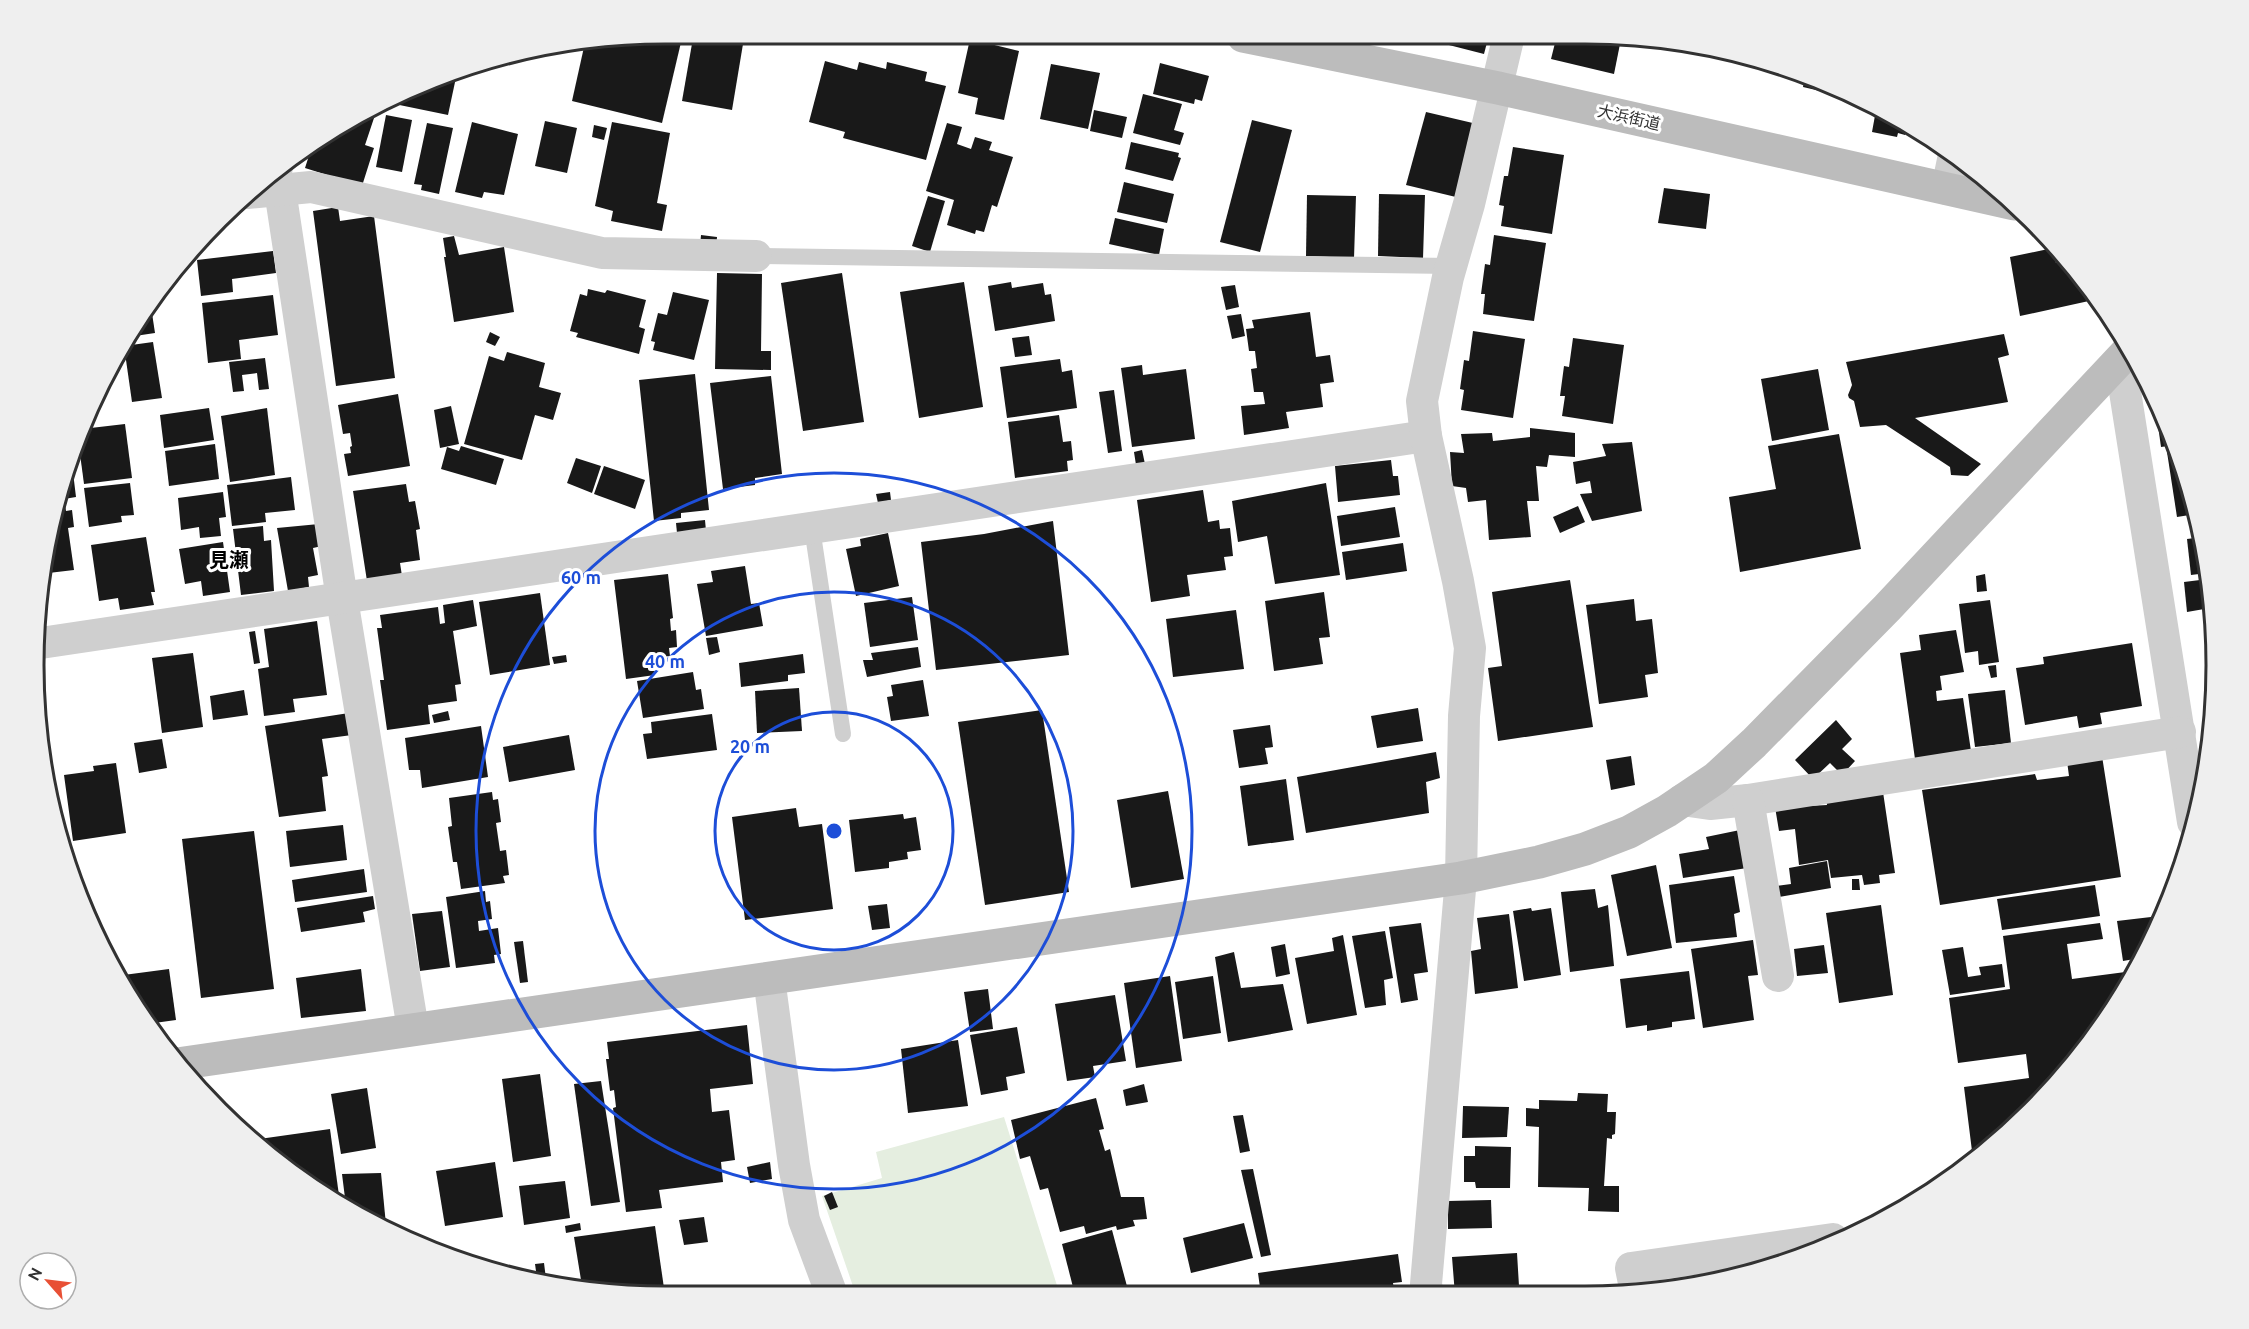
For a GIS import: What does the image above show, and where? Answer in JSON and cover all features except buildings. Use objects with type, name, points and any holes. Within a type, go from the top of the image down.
[{"type":"street","name":"大浜街道","points":[[1282,44],[1498,88],[1996,200]]},
{"type":"street","points":[[1426,1286],[1461,878],[1464,716],[1470,648],[1458,581],[1426,436],[1422,401],[1451,266],[1498,88],[1507,44]]},
{"type":"street","points":[[1947,189],[1952,164]]},
{"type":"street","points":[[263,192],[311,187],[602,253],[756,256]]},
{"type":"street","points":[[280,190],[342,599],[413,1029]]},
{"type":"street","points":[[188,1062],[1461,878],[1539,862],[1585,849],[1629,832],[1716,778],[1761,736],[1887,608],[2123,357]]},
{"type":"street","points":[[2126,361],[2190,801]]},
{"type":"street","points":[[45,642],[1426,436]]},
{"type":"street","points":[[1682,800],[1710,804],[1748,800],[2180,732]]},
{"type":"street","points":[[1748,800],[1778,976]]},
{"type":"street","points":[[769,978],[794,1165],[804,1220],[829,1286]]},
{"type":"street","points":[[1634,1283],[1631,1268],[1812,1242]]},
{"type":"lane","points":[[280,190],[284,174]]},
{"type":"lane","points":[[756,256],[1451,266]]},
{"type":"lane","points":[[812,528],[843,734]]},
{"type":"shaded area","points":[[1004,1117],[1057,1286],[853,1286],[822,1196],[882,1178],[876,1152]]},
{"type":"district","name":"見瀬","points":[[229,559]]}]
